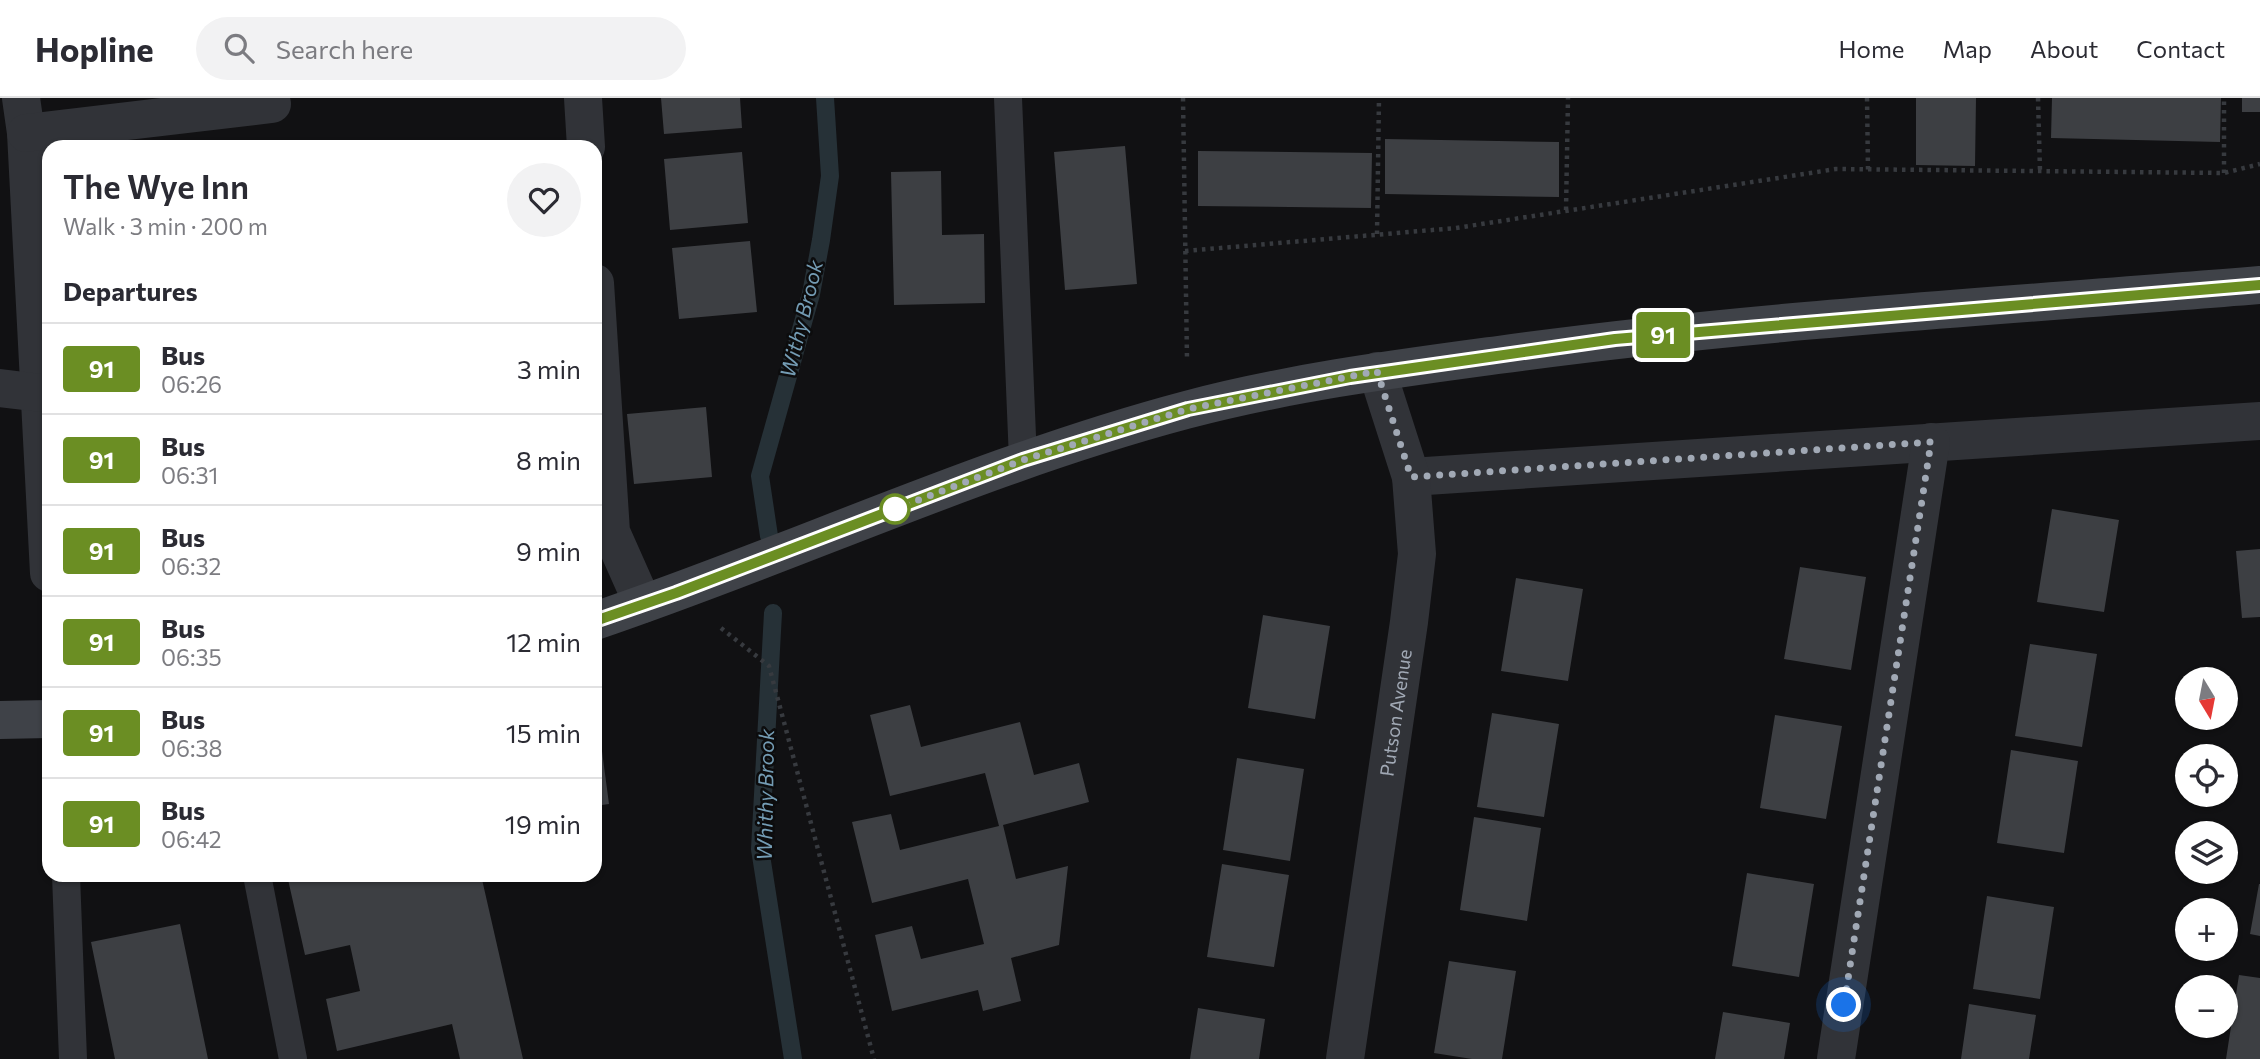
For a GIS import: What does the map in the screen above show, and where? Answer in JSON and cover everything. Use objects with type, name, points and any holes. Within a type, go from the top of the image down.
[{"type":"street","points":[[583,98],[586,140]]},
{"type":"street","points":[[42,416],[23,115],[272,104]]},
{"type":"street","points":[[602,619],[1023,460],[1188,409],[1377,371],[1615,339],[2260,285]]},
{"type":"street","name":"Putson Avenue","points":[[1345,1059],[1417,554],[1411,477],[1377,371]]},
{"type":"street","points":[[0,388],[41,393]]},
{"type":"street","points":[[602,392],[611,532],[660,599]]},
{"type":"street","points":[[1411,477],[2260,421]]},
{"type":"street","points":[[1836,1059],[1931,442]]},
{"type":"street","points":[[0,720],[42,719]]},
{"type":"lane","points":[[1008,98],[1023,460]]},
{"type":"lane","points":[[66,882],[73,1059]]},
{"type":"lane","points":[[258,882],[293,1059]]},
{"type":"path","points":[[1183,98],[1188,409]]},
{"type":"path","points":[[1377,234],[1379,98]]},
{"type":"path","points":[[1566,210],[1568,98]]},
{"type":"path","points":[[1867,98],[1868,170]]},
{"type":"path","points":[[2038,98],[2040,171]]},
{"type":"path","points":[[2224,98],[2224,173]]},
{"type":"path","points":[[1185,251],[1456,228],[1836,169],[2224,173],[2260,164]]},
{"type":"path","points":[[660,599],[769,666],[874,1059]]},
{"type":"building","points":[[661,98],[740,98],[742,128],[664,134]]},
{"type":"building","points":[[1916,98],[1976,98],[1975,166],[1916,165]]},
{"type":"building","points":[[2052,98],[2221,98],[2220,142],[2051,138]]},
{"type":"building","points":[[2242,98],[2260,98],[2260,112],[2242,112]]},
{"type":"building","points":[[1385,139],[1559,142],[1559,197],[1385,194]]},
{"type":"building","points":[[1125,146],[1137,284],[1065,290],[1054,152]]},
{"type":"building","points":[[1198,151],[1372,153],[1371,208],[1198,206]]},
{"type":"building","points":[[742,152],[748,223],[670,230],[664,159]]},
{"type":"building","points":[[941,171],[942,235],[984,234],[985,303],[894,305],[891,172]]},
{"type":"building","points":[[750,241],[757,312],[679,319],[672,248]]},
{"type":"building","points":[[706,407],[712,477],[634,484],[627,414]]},
{"type":"building","points":[[2052,509],[2119,520],[2104,612],[2037,602]]},
{"type":"building","points":[[2260,549],[2260,617],[2242,618],[2236,551]]},
{"type":"building","points":[[1800,567],[1866,577],[1851,670],[1784,659]]},
{"type":"building","points":[[1516,578],[1583,589],[1568,681],[1501,671]]},
{"type":"building","points":[[1263,615],[1330,626],[1315,719],[1248,708]]},
{"type":"building","points":[[2030,644],[2097,654],[2082,747],[2015,736]]},
{"type":"building","points":[[910,705],[921,747],[1020,722],[1034,775],[1079,763],[1089,802],[1003,825],[1016,879],[1068,866],[1059,945],[1011,958],[1021,1001],[983,1011],[978,990],[892,1011],[875,935],[912,926],[921,959],[984,944],[968,879],[872,903],[852,822],[891,814],[900,850],[999,826],[985,773],[890,796],[870,715]]},
{"type":"building","points":[[1492,713],[1559,724],[1544,817],[1477,807]]},
{"type":"building","points":[[1775,715],[1842,726],[1826,819],[1760,808]]},
{"type":"building","points":[[2011,750],[2078,761],[2064,853],[1997,843]]},
{"type":"building","points":[[602,751],[609,804],[602,805]]},
{"type":"building","points":[[1237,758],[1304,769],[1290,861],[1223,850]]},
{"type":"building","points":[[1474,817],[1541,828],[1527,921],[1460,910]]},
{"type":"building","points":[[1222,864],[1289,875],[1274,967],[1207,957]]},
{"type":"building","points":[[1747,873],[1814,884],[1799,977],[1732,966]]},
{"type":"building","points":[[289,882],[483,882],[523,1059],[460,1059],[452,1024],[337,1051],[326,999],[360,991],[350,945],[305,955]]},
{"type":"building","points":[[2260,884],[2260,936],[2250,934]]},
{"type":"building","points":[[1987,896],[2054,907],[2040,999],[1973,989]]},
{"type":"building","points":[[180,924],[208,1059],[115,1059],[91,942]]},
{"type":"building","points":[[1449,961],[1516,971],[1502,1059],[1472,1059],[1434,1053]]},
{"type":"building","points":[[2239,975],[2260,978],[2260,1059],[2226,1059],[2229,1038],[2238,1038]]},
{"type":"building","points":[[1969,1004],[2036,1015],[2029,1059],[1961,1059]]},
{"type":"building","points":[[1198,1008],[1265,1019],[1259,1059],[1190,1059]]},
{"type":"building","points":[[1723,1012],[1790,1023],[1784,1059],[1715,1059]]},
{"type":"waterway","name":"Withy Brook","points":[[769,536],[760,476],[811,294],[821,240],[830,176],[825,98]]},
{"type":"waterway","name":"Whithy Brook","points":[[773,613],[760,849],[793,1059]]},
{"type":"bus line","name":"91","points":[[602,619],[676,593],[1023,460],[1188,409],[1377,371],[1615,339],[2260,285]]},
{"type":"route","points":[[895,509],[1023,460],[1188,409],[1377,371],[1411,477],[1931,442],[1844,1005]]}]
